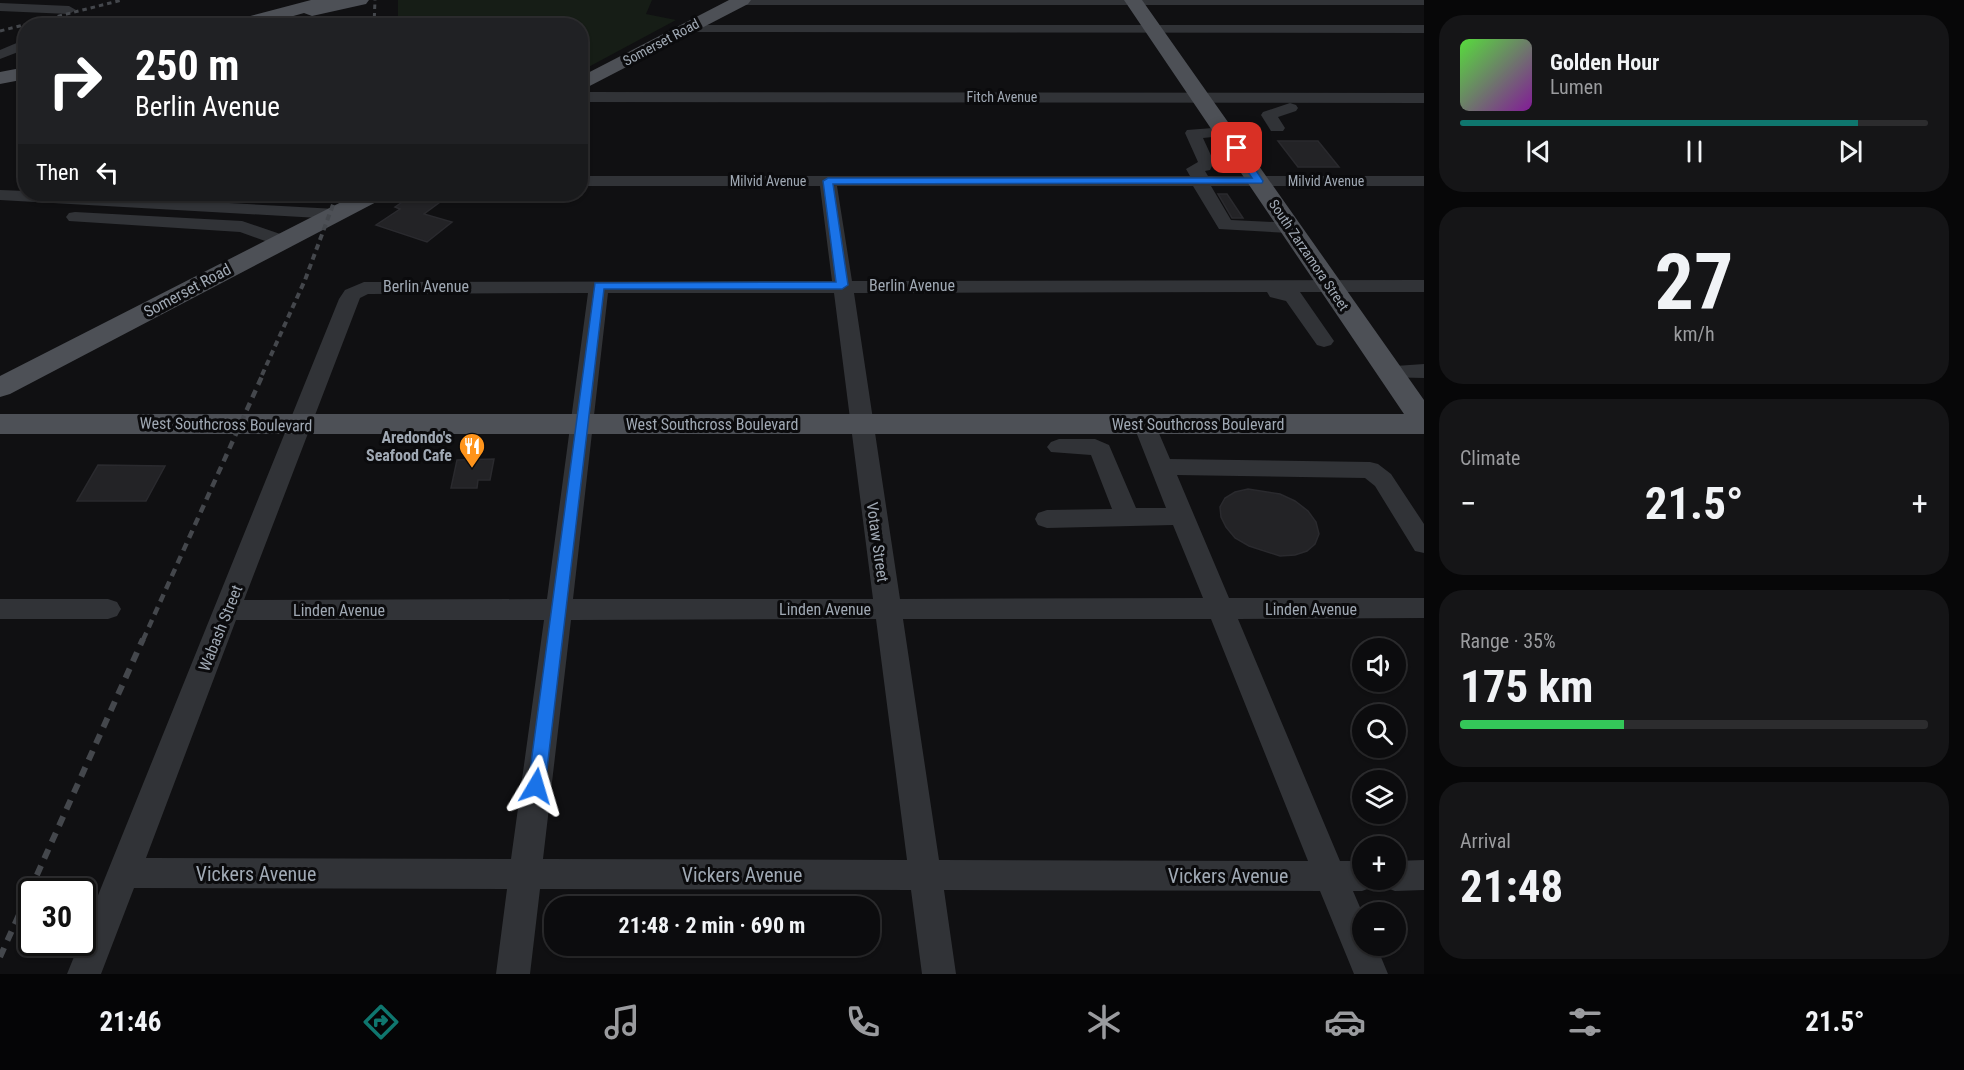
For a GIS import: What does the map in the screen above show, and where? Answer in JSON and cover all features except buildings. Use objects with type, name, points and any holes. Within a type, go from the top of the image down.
[{"type":"main road","points":[[268,18],[331,0]]},
{"type":"main road","points":[[293,12],[306,12],[360,0]]},
{"type":"main road","name":"Somerset Road","points":[[588,81],[742,0]]},
{"type":"main road","name":"South Zarzamora Street","points":[[1133,0],[1203,98],[1328,285],[1424,422]]},
{"type":"main road","points":[[0,78],[18,75]]},
{"type":"main road","name":"Somerset Road","points":[[0,388],[361,201]]},
{"type":"main road","name":"West Southcross Boulevard","points":[[0,424],[1424,422]]},
{"type":"street","points":[[60,18],[82,0]]},
{"type":"street","points":[[742,0],[1424,1]]},
{"type":"street","points":[[0,7],[69,10]]},
{"type":"street","points":[[686,29],[1424,29]]},
{"type":"street","points":[[0,55],[18,47]]},
{"type":"street","name":"Fitch Avenue","points":[[588,97],[1203,98],[1291,108],[1424,98]]},
{"type":"street","points":[[1276,128],[1269,115],[1291,108]]},
{"type":"street","points":[[1226,132],[1193,133],[1206,162],[1204,166],[1195,169],[1225,225],[1289,227]]},
{"type":"street","name":"Milvid Avenue","points":[[588,181],[1202,184],[1258,181],[1424,181]]},
{"type":"street","name":"Votaw Street","points":[[828,181],[939,974]]},
{"type":"street","points":[[0,195],[18,196]]},
{"type":"street","points":[[102,201],[336,214]]},
{"type":"street","points":[[242,227],[254,210]]},
{"type":"street","points":[[75,217],[242,227],[282,241]]},
{"type":"street","name":"Berlin Avenue","points":[[364,288],[842,285],[1424,286]]},
{"type":"street","points":[[513,974],[599,286]]},
{"type":"street","points":[[1273,286],[1277,293],[1293,296],[1324,341]]},
{"type":"street","name":"Wabash Street","points":[[84,974],[352,294],[364,288]]},
{"type":"street","points":[[1389,372],[1424,371]]},
{"type":"street","points":[[1144,423],[1371,974]]},
{"type":"street","points":[[1059,447],[1095,447],[1101,451],[1127,516]]},
{"type":"street","points":[[1162,468],[1370,470],[1383,480],[1424,544]]},
{"type":"street","points":[[1047,519],[1182,516]]},
{"type":"street","points":[[0,609],[108,609]]},
{"type":"street","name":"Linden Avenue","points":[[227,610],[1424,609]]},
{"type":"street","name":"Vickers Avenue","points":[[123,873],[1352,876]]},
{"type":"street","points":[[1406,876],[1424,875]]},
{"type":"shaded area","points":[[398,0],[652,0],[646,14],[676,20],[588,67],[588,18],[398,18]]},
{"type":"railway","points":[[51,18],[122,0]]},
{"type":"railway","points":[[374,18],[375,0]]},
{"type":"railway","points":[[0,31],[18,26]]},
{"type":"railway","points":[[262,375],[305,280],[334,201]]},
{"type":"railway","points":[[143,640],[263,374]]},
{"type":"railway","points":[[0,957],[143,639]]},
{"type":"place","name":"Aredondo's Seafood Cafe","points":[[472,469]]},
{"type":"route","points":[[536,786],[599,286],[842,285],[828,181],[1258,181],[1237,148]]}]
